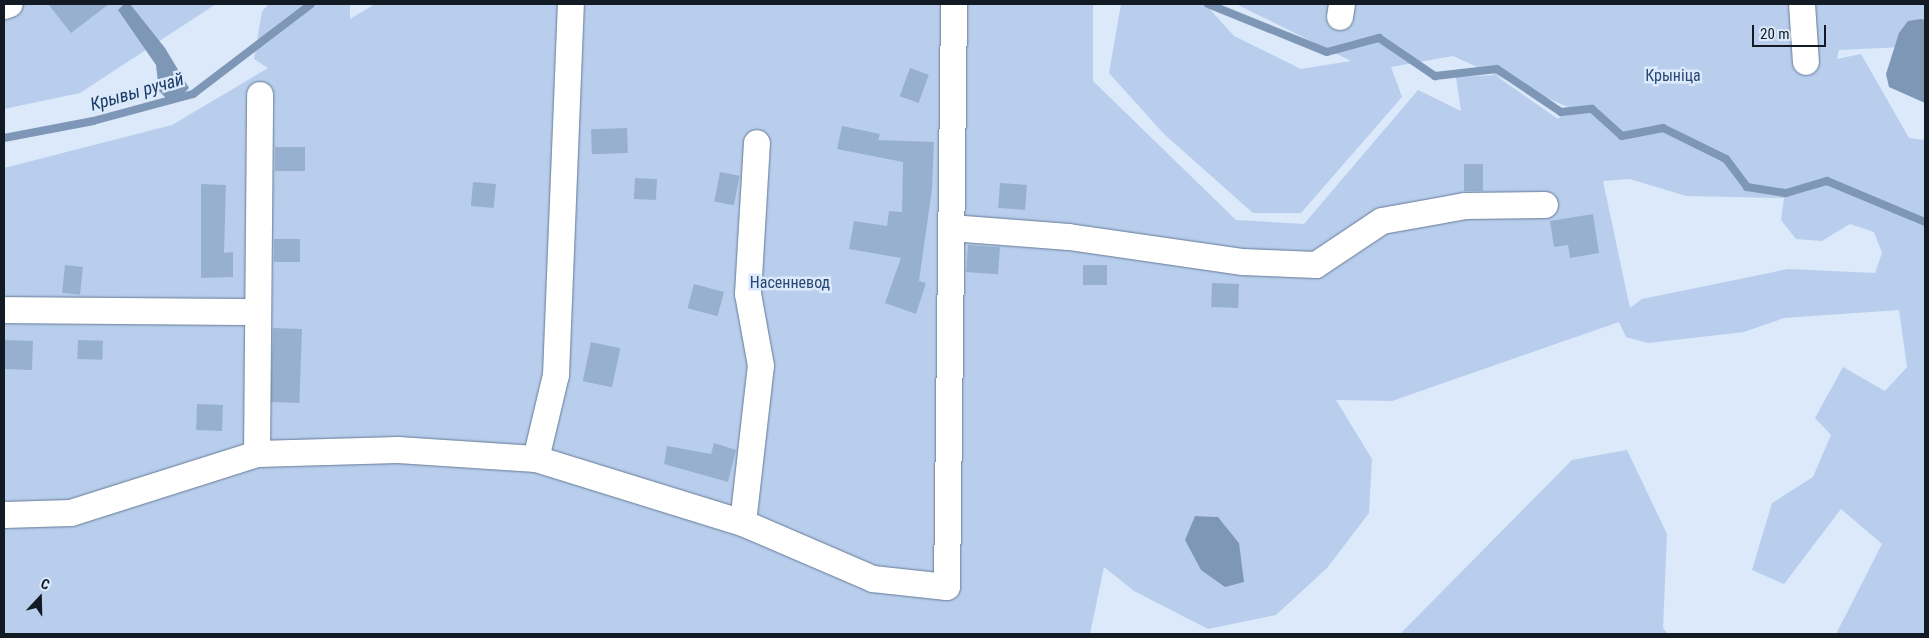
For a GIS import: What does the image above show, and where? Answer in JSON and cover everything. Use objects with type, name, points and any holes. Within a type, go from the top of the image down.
[{"type":"lane","points":[[4,6],[10,4]]},
{"type":"lane","points":[[536,459],[556,375],[571,4]]},
{"type":"lane","points":[[4,515],[71,513],[257,454],[398,450],[536,459],[743,523],[873,579],[947,587],[954,4]]},
{"type":"lane","points":[[1802,4],[1806,62]]},
{"type":"lane","points":[[257,454],[260,95]]},
{"type":"lane","points":[[743,523],[761,366],[748,294],[757,143]]},
{"type":"lane","points":[[951,228],[1069,237],[1243,262],[1316,265],[1382,221],[1465,206],[1546,205]]},
{"type":"lane","points":[[4,310],[258,312]]},
{"type":"green space","points":[[4,4],[216,4],[80,93],[4,109]]},
{"type":"green space","name":"Насенневод","points":[[269,4],[350,4],[350,19],[375,4],[1093,4],[1093,81],[1236,220],[1304,224],[1418,90],[1461,111],[1456,77],[1495,75],[1453,56],[1391,67],[1402,97],[1301,213],[1253,213],[1164,134],[1109,73],[1121,4],[1205,4],[1234,36],[1301,69],[1351,61],[1236,4],[1925,4],[1925,46],[1839,50],[1837,59],[1861,54],[1909,138],[1925,140],[1925,634],[1836,634],[1882,544],[1841,509],[1784,584],[1752,570],[1772,503],[1813,477],[1831,435],[1815,418],[1843,367],[1885,391],[1907,367],[1899,310],[1784,318],[1744,332],[1648,343],[1626,337],[1619,322],[1392,401],[1336,400],[1372,459],[1369,513],[1327,568],[1276,615],[1208,629],[1134,591],[1104,567],[1090,634],[4,634],[4,168],[172,125],[268,68],[254,59],[262,11]],"holes":[[[1495,75],[1568,107],[1558,119]],[[1630,179],[1686,196],[1784,198],[1781,220],[1796,239],[1822,241],[1850,224],[1874,232],[1882,253],[1875,273],[1788,269],[1642,299],[1630,308],[1603,181]],[[1195,516],[1218,517],[1239,543]]]},
{"type":"green space","points":[[1627,450],[1667,534],[1663,628],[1668,634],[1400,634],[1572,460]]},
{"type":"shaded area","points":[[124,4],[130,4],[165,48],[189,88],[180,97],[169,101],[159,91],[156,65],[118,10]]},
{"type":"shaded area","points":[[1925,20],[1925,103],[1889,87],[1886,74],[1899,33],[1908,21]]},
{"type":"shaded area","points":[[1195,516],[1218,517],[1239,543],[1244,582],[1225,587],[1201,570],[1185,540]]},
{"type":"building","points":[[48,4],[109,4],[71,33]]},
{"type":"building","points":[[910,68],[929,75],[919,103],[900,96]]},
{"type":"building","points":[[842,126],[880,134],[878,140],[934,142],[932,189],[919,281],[926,283],[916,314],[885,303],[901,258],[849,249],[854,221],[887,226],[889,211],[902,212],[903,162],[837,149]]},
{"type":"building","points":[[627,128],[628,153],[592,154],[591,129]]},
{"type":"building","points":[[275,147],[305,147],[305,171],[275,171]]},
{"type":"building","points":[[1464,164],[1483,164],[1483,191],[1464,191]]},
{"type":"building","points":[[720,172],[740,176],[734,205],[714,201]]},
{"type":"building","points":[[635,178],[657,179],[656,200],[634,199]]},
{"type":"building","points":[[473,182],[496,184],[494,208],[471,206]]},
{"type":"building","points":[[1000,183],[1027,185],[1025,210],[998,208]]},
{"type":"building","points":[[201,184],[226,185],[224,253],[233,252],[233,277],[201,278]]},
{"type":"building","points":[[1593,214],[1599,253],[1570,258],[1568,245],[1554,247],[1550,221]]},
{"type":"building","points":[[274,239],[300,239],[300,262],[274,262]]},
{"type":"building","points":[[968,245],[1000,247],[998,274],[966,272]]},
{"type":"building","points":[[65,265],[83,267],[80,295],[62,293]]},
{"type":"building","points":[[1083,265],[1107,265],[1107,285],[1083,285]]},
{"type":"building","points":[[1212,283],[1239,284],[1238,308],[1211,307]]},
{"type":"building","points":[[694,284],[724,292],[717,316],[688,308]]},
{"type":"building","points":[[273,328],[302,329],[299,403],[270,402]]},
{"type":"building","points":[[4,340],[33,341],[32,370],[4,369]]},
{"type":"building","points":[[78,340],[103,341],[102,360],[77,359]]},
{"type":"building","points":[[591,342],[620,348],[612,387],[583,381]]},
{"type":"building","points":[[197,404],[223,405],[222,431],[196,430]]},
{"type":"building","points":[[714,443],[736,450],[728,482],[664,464],[667,446],[711,454]]},
{"type":"waterway","name":"Крывы ручай","points":[[4,138],[93,121],[193,94],[311,4]]},
{"type":"waterway","name":"Крывы ручай","points":[[1208,4],[1327,52],[1379,38],[1435,76],[1497,69],[1561,112],[1592,109],[1622,136],[1663,128],[1726,159],[1747,187],[1786,193],[1827,181],[1925,222]]},
{"type":"park label","name":"Крыніца","points":[[1673,76]]}]
